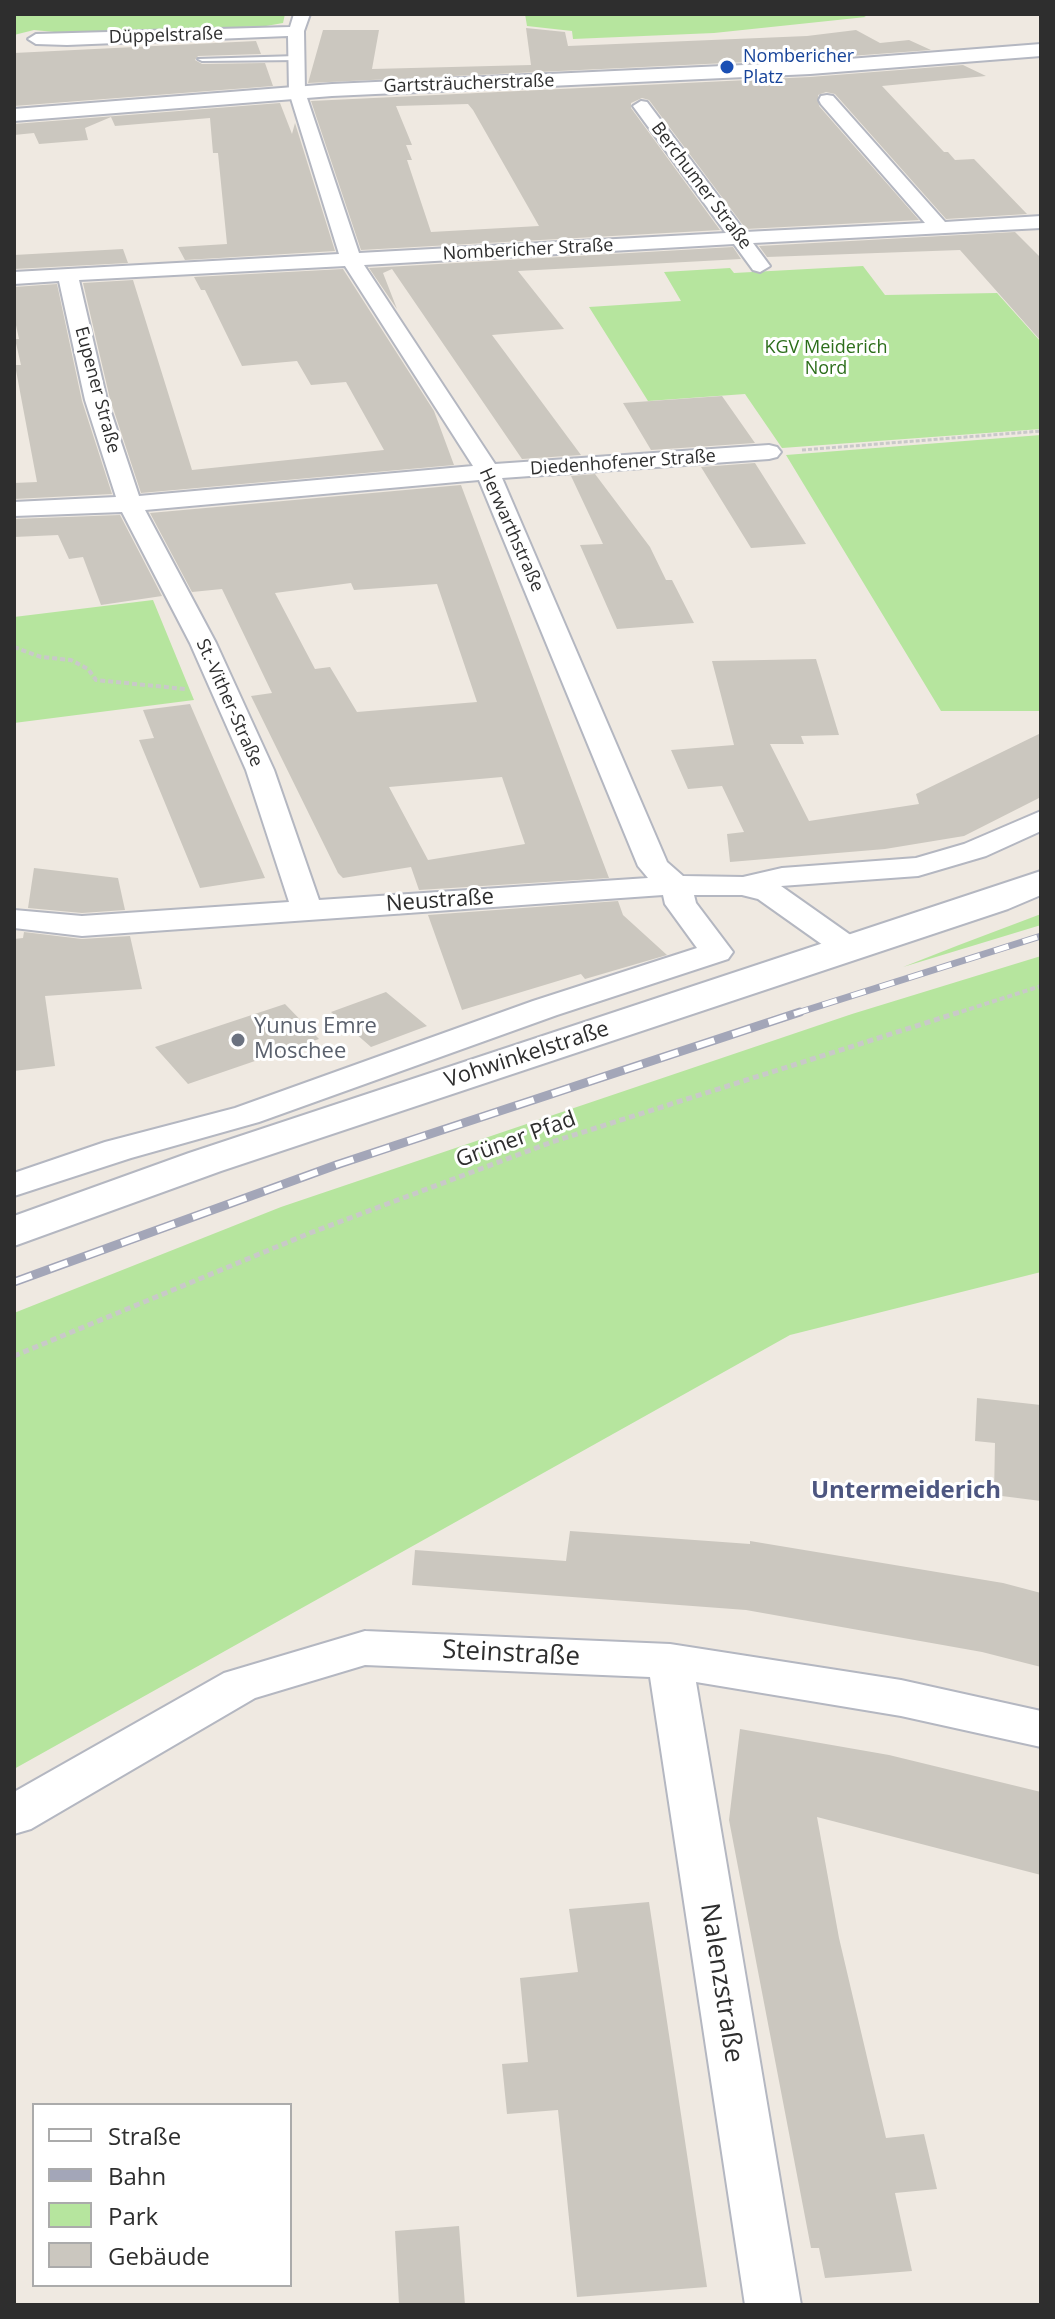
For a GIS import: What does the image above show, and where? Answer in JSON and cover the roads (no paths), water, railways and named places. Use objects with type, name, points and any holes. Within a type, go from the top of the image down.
[{"type":"street","name":"Herwarthstraße","points":[[14,1185],[118,1150],[247,1115],[545,1008],[717,952],[681,904],[675,885],[653,866],[488,472],[351,260],[297,92],[296,31],[302,14]]},
{"type":"street","name":"Düppelstraße","points":[[36,39],[296,31]]},
{"type":"street","name":"Gartsträucherstraße","points":[[924,58],[1041,43]]},
{"type":"street","name":"Gartsträucherstraße","points":[[14,115],[297,92],[763,71],[1041,50]]},
{"type":"street","points":[[827,100],[940,228]]},
{"type":"street","name":"Berchumer Straße","points":[[641,106],[760,266]]},
{"type":"street","name":"Nombericher Straße","points":[[14,278],[1041,222]]},
{"type":"street","name":"Eupener Straße","points":[[68,275],[96,400],[130,504]]},
{"type":"street","name":"Diedenhofener Straße","points":[[14,509],[130,504],[488,472],[769,452]]},
{"type":"street","name":"St.-Vither-Straße","points":[[130,504],[260,770],[307,910]]},
{"type":"street","points":[[742,886],[782,877],[918,867],[975,850],[1041,820]]},
{"type":"street","name":"Vohwinkelstraße","points":[[14,1232],[205,1162],[994,901],[1041,882]]},
{"type":"street","name":"Neustraße","points":[[14,919],[82,926],[675,885],[742,886],[768,892],[783,900],[848,948]]},
{"type":"street","name":"Steinstraße","points":[[14,1815],[240,1685],[365,1648],[670,1661],[901,1698],[1041,1729]]},
{"type":"street","name":"Nalenzstraße","points":[[670,1661],[773,2305]]},
{"type":"lane","points":[[202,59],[297,58]]},
{"type":"railway","points":[[794,1014],[1041,936]]},
{"type":"railway","points":[[14,1282],[339,1164],[800,1012]]},
{"type":"place","name":"Nombericher Platz","points":[[727,67]]},
{"type":"place","name":"Yunus Emre Moschee","points":[[238,1040]]},
{"type":"district","name":"Untermeiderich","points":[[906,1491]]},
{"type":"park label","name":"KGV Meiderich Nord","points":[[826,358]]}]
